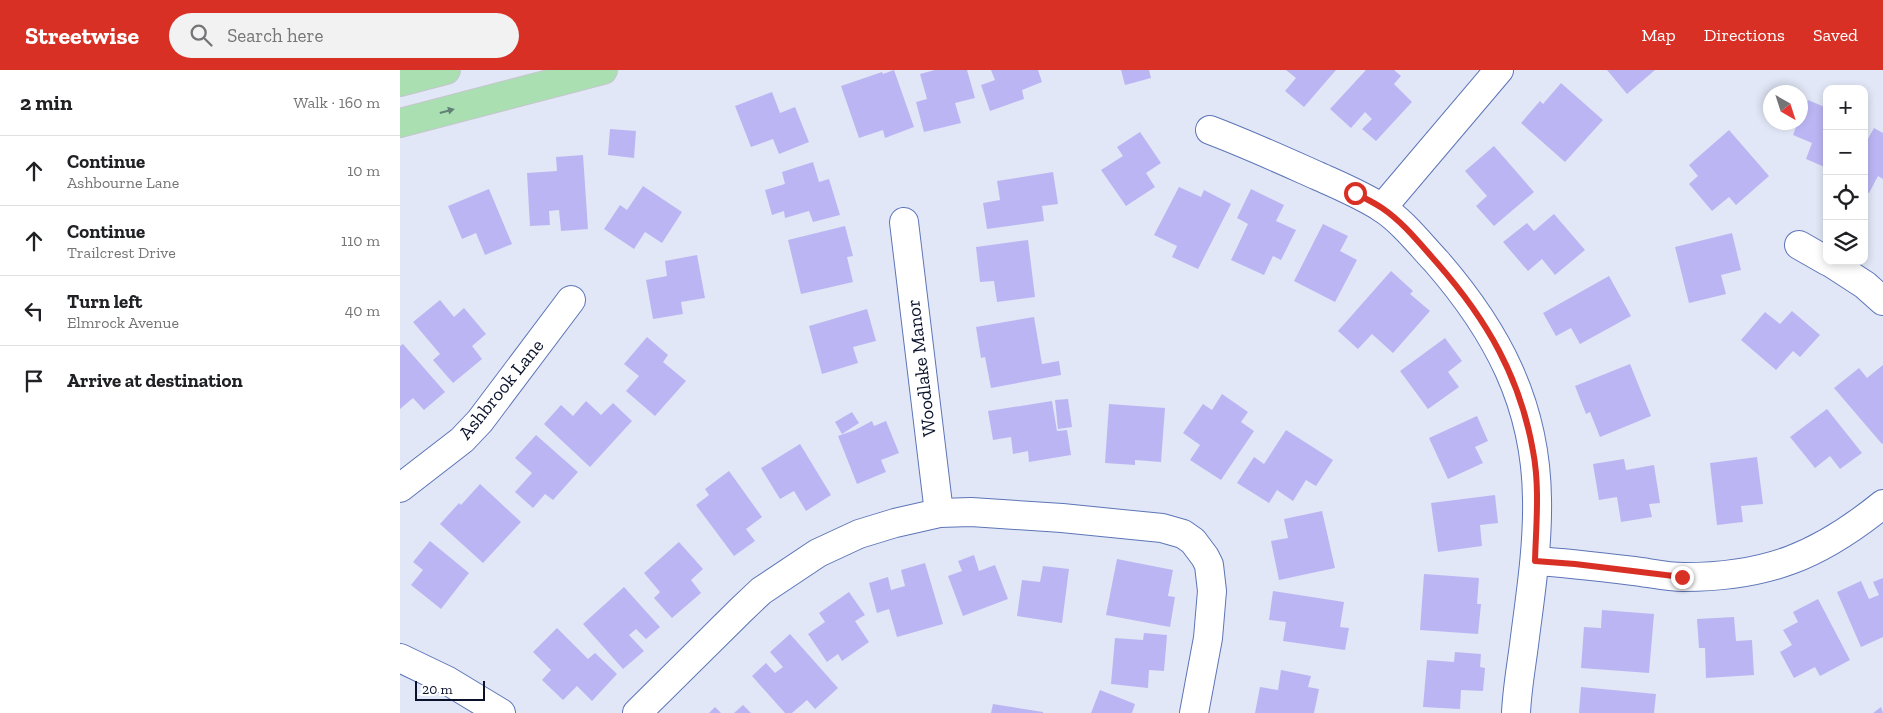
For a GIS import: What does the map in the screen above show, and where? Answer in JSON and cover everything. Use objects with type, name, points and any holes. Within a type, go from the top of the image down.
[{"type":"main road","points":[[400,82],[446,70]]},
{"type":"main road","points":[[400,123],[604,70]]},
{"type":"street","points":[[1382,208],[1499,70]]},
{"type":"street","points":[[1210,130],[1338,184],[1382,208],[1418,241],[1458,287],[1496,343],[1524,409],[1534,453],[1537,498],[1535,561],[1516,713]]},
{"type":"street","name":"Woodlake Manor","points":[[904,222],[939,513]]},
{"type":"street","points":[[1799,245],[1823,259]]},
{"type":"street","points":[[1833,265],[1865,285],[1883,301]]},
{"type":"street","name":"Ashbrook Lane","points":[[400,488],[462,440],[480,421],[571,300]]},
{"type":"street","points":[[1535,561],[1682,577],[1746,573],[1780,565],[1811,552],[1854,527],[1883,504]]},
{"type":"street","points":[[637,713],[761,591],[818,553],[868,531],[895,523],[939,513],[971,512],[1162,528],[1183,534],[1193,541],[1209,565],[1212,591],[1208,638],[1194,713]]},
{"type":"street","points":[[400,658],[448,681],[501,713]]},
{"type":"building","points":[[894,70],[914,127],[885,138],[883,130],[859,138],[841,86],[882,72],[883,74]]},
{"type":"building","points":[[935,70],[967,70],[975,98],[955,103],[961,123],[924,132],[916,102],[927,99],[920,74]]},
{"type":"building","points":[[991,70],[1038,70],[1042,82],[1022,90],[1024,99],[990,111],[981,85],[995,80]]},
{"type":"building","points":[[1121,70],[1149,70],[1151,78],[1125,85]]},
{"type":"building","points":[[1286,70],[1336,70],[1304,107],[1285,91],[1296,78]]},
{"type":"building","points":[[1366,70],[1394,70],[1401,76],[1394,84],[1412,102],[1376,141],[1362,129],[1372,119],[1365,112],[1351,128],[1330,109]]},
{"type":"building","points":[[1607,70],[1655,70],[1627,94]]},
{"type":"building","points":[[1561,83],[1603,120],[1565,162],[1521,123],[1540,101],[1543,104]]},
{"type":"building","points":[[772,92],[780,113],[795,107],[809,142],[779,154],[773,139],[751,147],[735,106]]},
{"type":"building","points":[[1808,100],[1823,106],[1823,166],[1806,159],[1812,143],[1793,135],[1795,130],[1808,130]]},
{"type":"building","points":[[1874,128],[1883,133],[1883,179],[1878,176],[1869,193],[1868,193],[1868,139]]},
{"type":"building","points":[[610,129],[636,131],[634,158],[608,155]]},
{"type":"building","points":[[1729,130],[1769,176],[1736,205],[1729,197],[1712,211],[1689,184],[1698,176],[1689,165]]},
{"type":"building","points":[[1140,132],[1161,163],[1146,173],[1155,187],[1126,206],[1101,170],[1123,156],[1117,147]]},
{"type":"building","points":[[1494,146],[1534,192],[1494,226],[1476,206],[1487,196],[1465,171]]},
{"type":"building","points":[[583,155],[588,229],[561,231],[559,210],[549,211],[550,225],[530,226],[527,173],[557,171],[556,157]]},
{"type":"building","points":[[813,162],[819,182],[829,179],[840,215],[813,222],[809,211],[785,218],[784,211],[772,215],[765,190],[785,184],[782,172]]},
{"type":"building","points":[[1053,172],[1058,204],[1042,206],[1044,221],[987,229],[983,203],[1000,200],[997,181]]},
{"type":"building","points":[[643,186],[682,212],[662,243],[645,232],[634,249],[604,229],[620,205],[627,210]]},
{"type":"building","points":[[1179,187],[1201,197],[1204,190],[1231,204],[1198,269],[1172,257],[1177,246],[1154,235]]},
{"type":"building","points":[[489,189],[512,244],[485,255],[476,233],[462,239],[448,206]]},
{"type":"building","points":[[1251,189],[1284,205],[1276,221],[1296,230],[1281,260],[1273,256],[1264,275],[1231,260],[1248,224],[1237,218]]},
{"type":"building","points":[[1554,214],[1585,250],[1555,275],[1542,259],[1528,271],[1503,242],[1527,223],[1534,231]]},
{"type":"building","points":[[1323,224],[1348,236],[1340,251],[1357,260],[1335,302],[1294,281]]},
{"type":"building","points":[[845,226],[853,256],[847,257],[853,282],[801,294],[788,240]]},
{"type":"building","points":[[1732,233],[1741,270],[1721,275],[1726,294],[1689,303],[1675,247]]},
{"type":"building","points":[[1028,240],[1035,297],[997,302],[994,281],[980,282],[976,247]]},
{"type":"building","points":[[697,255],[705,298],[681,302],[683,314],[653,319],[646,280],[667,276],[665,261]]},
{"type":"building","points":[[1391,271],[1413,291],[1410,294],[1430,311],[1393,353],[1372,334],[1358,349],[1338,331]]},
{"type":"building","points":[[1609,276],[1631,316],[1580,344],[1571,328],[1556,336],[1543,313]]},
{"type":"building","points":[[440,300],[454,317],[464,308],[486,334],[472,346],[482,359],[453,383],[433,360],[440,354],[413,322]]},
{"type":"building","points":[[867,309],[876,341],[853,347],[858,363],[822,374],[809,326]]},
{"type":"building","points":[[1792,311],[1820,335],[1800,357],[1793,351],[1776,370],[1741,340],[1765,312],[1780,324]]},
{"type":"building","points":[[1034,317],[1042,364],[1059,361],[1061,375],[991,388],[985,357],[981,358],[976,327]]},
{"type":"building","points":[[647,337],[668,355],[663,362],[686,381],[655,416],[626,391],[639,376],[624,364]]},
{"type":"building","points":[[1445,338],[1462,361],[1448,372],[1459,387],[1428,409],[1400,371]]},
{"type":"building","points":[[403,344],[445,392],[424,410],[413,398],[400,409],[400,346]]},
{"type":"building","points":[[1630,364],[1651,416],[1600,437],[1590,412],[1586,414],[1575,386]]},
{"type":"building","points":[[1883,365],[1882,444],[1834,388],[1859,368],[1867,378]]},
{"type":"building","points":[[1222,394],[1248,412],[1241,422],[1254,431],[1221,480],[1190,460],[1200,445],[1183,433],[1203,404],[1212,410]]},
{"type":"building","points":[[1068,399],[1072,427],[1058,429],[1055,400]]},
{"type":"building","points":[[586,401],[601,415],[613,403],[632,421],[590,467],[544,424],[561,405],[573,416]]},
{"type":"building","points":[[1052,401],[1057,431],[1067,430],[1071,455],[1029,462],[1028,451],[1013,454],[1011,437],[993,440],[988,411]]},
{"type":"building","points":[[1109,404],[1165,408],[1161,462],[1135,460],[1135,465],[1105,463]]},
{"type":"building","points":[[1827,409],[1862,453],[1840,469],[1830,456],[1815,468],[1790,437]]},
{"type":"building","points":[[852,412],[859,423],[842,434],[835,422]]},
{"type":"building","points":[[1477,416],[1488,441],[1475,447],[1483,463],[1448,479],[1429,438]]},
{"type":"building","points":[[872,421],[874,426],[886,421],[899,453],[881,460],[886,472],[857,484],[838,436]]},
{"type":"building","points":[[1286,430],[1333,460],[1316,486],[1306,480],[1293,501],[1277,490],[1269,503],[1237,483],[1254,457],[1264,464]]},
{"type":"building","points":[[536,435],[578,472],[553,500],[545,494],[533,508],[515,492],[532,473],[515,458]]},
{"type":"building","points":[[800,444],[831,495],[806,511],[794,491],[780,499],[761,468]]},
{"type":"building","points":[[1757,457],[1763,504],[1741,506],[1743,522],[1717,525],[1710,463]]},
{"type":"building","points":[[1624,459],[1626,470],[1654,465],[1660,503],[1649,504],[1652,517],[1621,522],[1617,497],[1599,500],[1593,464]]},
{"type":"building","points":[[729,471],[762,517],[746,529],[755,541],[734,556],[696,505],[709,495],[705,489]]},
{"type":"building","points":[[480,484],[521,522],[483,563],[440,524]]},
{"type":"building","points":[[1495,495],[1498,523],[1480,525],[1482,546],[1438,552],[1431,503]]},
{"type":"building","points":[[1322,511],[1335,568],[1279,580],[1271,541],[1288,538],[1284,519]]},
{"type":"building","points":[[430,541],[469,573],[441,609],[411,585],[423,570],[413,562]]},
{"type":"building","points":[[679,542],[703,569],[691,580],[701,593],[672,618],[654,598],[660,592],[644,573]]},
{"type":"building","points":[[974,555],[979,571],[995,565],[1008,599],[963,616],[948,576],[962,571],[958,561]]},
{"type":"building","points":[[1117,559],[1173,570],[1168,596],[1175,597],[1170,627],[1106,615]]},
{"type":"building","points":[[925,563],[943,624],[897,637],[889,609],[877,613],[869,583],[888,577],[891,590],[905,586],[901,570]]},
{"type":"building","points":[[1043,566],[1069,569],[1062,623],[1017,616],[1022,580],[1040,582]]},
{"type":"building","points":[[1424,574],[1479,578],[1477,604],[1481,604],[1478,634],[1420,630]]},
{"type":"building","points":[[1883,578],[1883,637],[1861,647],[1837,592],[1861,581],[1869,599],[1879,595],[1873,582]]},
{"type":"building","points":[[624,587],[660,627],[646,639],[636,629],[629,635],[644,651],[623,669],[583,624]]},
{"type":"building","points":[[1273,591],[1344,602],[1340,627],[1349,628],[1345,650],[1283,641],[1286,622],[1269,620]]},
{"type":"building","points":[[849,592],[865,615],[855,621],[869,642],[842,661],[838,654],[827,662],[808,634],[825,622],[819,613]]},
{"type":"building","points":[[1818,599],[1850,660],[1820,676],[1815,667],[1794,678],[1780,652],[1792,645],[1783,630],[1798,622],[1793,612]]},
{"type":"building","points":[[1602,610],[1654,614],[1649,673],[1581,668],[1584,627],[1601,628]]},
{"type":"building","points":[[1734,617],[1736,641],[1752,640],[1754,675],[1706,678],[1705,648],[1699,648],[1697,619]]},
{"type":"building","points":[[557,628],[588,659],[595,653],[617,674],[592,701],[577,686],[563,700],[542,680],[551,670],[533,652]]},
{"type":"building","points":[[1144,633],[1167,635],[1164,671],[1149,670],[1148,688],[1111,684],[1115,638],[1143,640]]},
{"type":"building","points":[[790,634],[838,688],[815,709],[807,700],[792,713],[785,713],[752,676],[766,663],[775,673],[783,667],[770,652]]},
{"type":"building","points":[[1455,652],[1481,654],[1480,667],[1485,668],[1483,691],[1461,690],[1460,709],[1423,707],[1427,660],[1454,662]]},
{"type":"building","points":[[1281,670],[1311,676],[1308,687],[1319,689],[1314,713],[1255,713],[1260,687],[1278,690]]},
{"type":"building","points":[[1581,687],[1656,694],[1654,713],[1579,713]]},
{"type":"building","points":[[1100,690],[1135,704],[1132,713],[1091,713]]},
{"type":"building","points":[[993,704],[1043,712],[1043,713],[991,713]]},
{"type":"building","points":[[743,705],[751,713],[734,713]]},
{"type":"building","points":[[715,707],[721,713],[709,713]]},
{"type":"building","points":[[1881,707],[1883,713],[1873,713]]},
{"type":"route","points":[[1355,193],[1382,208],[1418,241],[1458,287],[1496,343],[1524,409],[1534,453],[1537,498],[1535,561],[1682,577]]}]
